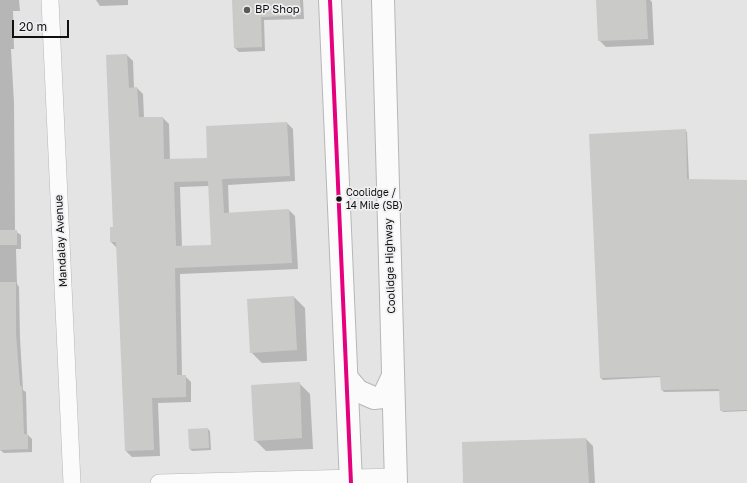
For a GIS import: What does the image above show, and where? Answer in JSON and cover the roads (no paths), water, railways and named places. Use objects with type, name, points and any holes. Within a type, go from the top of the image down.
[{"type":"main road","points":[[330,0],[351,480]]},
{"type":"main road","name":"Coolidge Highway","points":[[383,0],[396,480]]},
{"type":"main road","points":[[347,378],[358,392],[374,398],[383,397],[393,376]]},
{"type":"street","name":"Mandalay Avenue","points":[[50,0],[72,483]]},
{"type":"street","points":[[159,483],[396,480]]},
{"type":"place","name":"BP Shop","points":[[247,10]]},
{"type":"place","name":"Coolidge / 14 Mile (SB)","points":[[339,199]]}]
